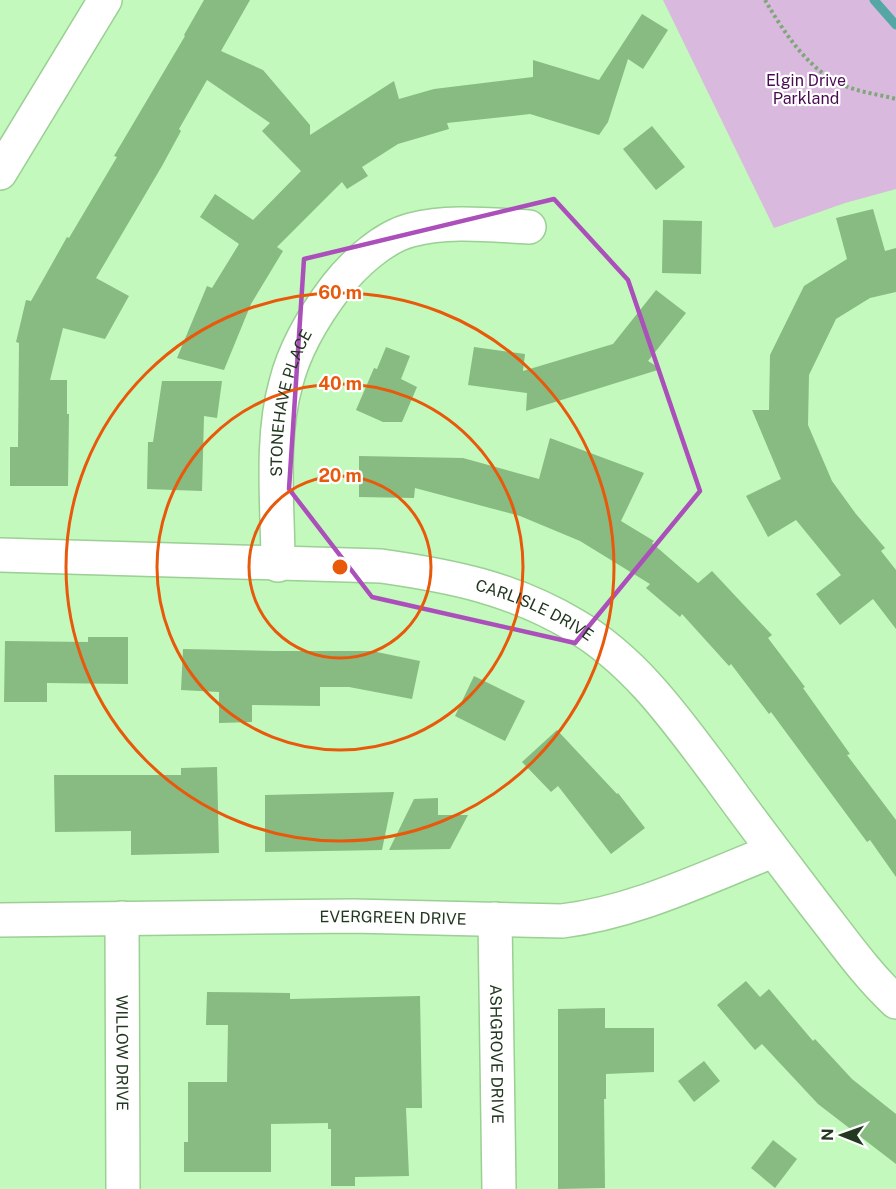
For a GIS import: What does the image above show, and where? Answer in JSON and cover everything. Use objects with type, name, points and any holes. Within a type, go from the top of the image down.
[{"type":"street","points":[[0,173],[105,0]]},
{"type":"street","name":"STONEHAVE PLACE","points":[[278,565],[279,425],[285,384],[295,356],[319,309],[346,274],[372,250],[408,230],[453,223],[528,227]]},
{"type":"street","name":"CARLISLE DRIVE","points":[[0,555],[278,565],[381,566],[439,574],[485,585],[532,602],[575,625],[613,653],[644,681],[669,710],[773,851],[862,965],[896,1002]]},
{"type":"street","name":"EVERGREEN DRIVE","points":[[0,920],[353,916],[562,921],[611,913],[633,906],[773,851]]},
{"type":"street","name":"WILLOW DRIVE","points":[[122,918],[123,1189]]},
{"type":"street","name":"ASHGROVE DRIVE","points":[[495,919],[499,1189]]},
{"type":"path","points":[[765,0],[799,50],[829,77],[851,88],[896,99]]},
{"type":"highlighted area","points":[[554,199],[628,280],[700,491],[575,643],[372,597],[289,489],[304,259]]},
{"type":"green space","name":"Elgin Drive Parkland","points":[[663,0],[896,0],[896,189],[845,203],[774,228]]},
{"type":"building","points":[[204,0],[250,0],[221,51],[263,70],[310,125],[310,135],[394,81],[399,99],[434,89],[533,77],[533,60],[599,80],[642,14],[668,30],[643,69],[628,59],[608,122],[599,135],[530,114],[447,123],[449,129],[398,144],[362,167],[368,176],[347,189],[342,182],[277,247],[283,251],[251,304],[224,370],[177,358],[207,286],[212,288],[239,244],[200,217],[215,194],[253,220],[301,171],[262,131],[270,123],[207,80],[179,129],[181,131],[162,166],[96,278],[129,296],[105,339],[63,328],[50,380],[67,380],[68,486],[10,486],[10,447],[18,447],[19,343],[16,342],[26,300],[31,301],[67,237],[69,238]]},
{"type":"building","points":[[652,126],[685,167],[656,190],[623,149]]},
{"type":"building","points":[[873,209],[885,251],[896,248],[896,292],[870,298],[836,319],[809,375],[808,425],[832,481],[885,548],[881,551],[896,570],[896,629],[873,599],[840,625],[816,594],[841,575],[796,520],[768,537],[746,496],[781,479],[752,410],[769,410],[770,355],[804,286],[847,259],[836,218]]},
{"type":"building","points":[[663,220],[702,221],[701,274],[662,273]]},
{"type":"building","points":[[656,290],[686,313],[648,361],[661,369],[526,411],[527,393],[468,385],[474,347],[525,354],[523,371],[613,344]]},
{"type":"building","points":[[386,347],[410,356],[401,379],[417,387],[402,422],[383,422],[356,410],[374,368],[377,369]]},
{"type":"building","points":[[162,381],[222,381],[217,418],[204,416],[202,491],[147,489],[148,442],[153,442]]},
{"type":"building","points":[[550,438],[644,473],[621,521],[654,541],[652,543],[698,583],[712,571],[772,635],[768,638],[805,687],[803,688],[850,754],[847,755],[896,820],[896,877],[870,840],[867,842],[771,712],[769,714],[731,664],[729,666],[682,614],[680,617],[646,588],[650,584],[580,541],[520,516],[415,488],[414,498],[359,497],[359,456],[463,458],[539,479]]},
{"type":"building","points":[[88,637],[128,637],[128,684],[47,683],[47,702],[4,702],[5,641],[88,642]]},
{"type":"building","points":[[183,649],[372,651],[420,661],[412,699],[349,687],[320,687],[320,706],[252,705],[252,722],[219,723],[219,692],[181,690]]},
{"type":"building","points":[[474,676],[525,701],[505,741],[455,716]]},
{"type":"building","points":[[557,730],[618,793],[645,828],[611,854],[558,786],[551,792],[522,762]]},
{"type":"building","points":[[217,767],[219,853],[131,855],[131,831],[55,832],[54,775],[181,775],[181,768]]},
{"type":"building","points":[[394,792],[382,850],[265,852],[265,795]]},
{"type":"building","points":[[438,798],[438,815],[468,815],[450,849],[389,850],[414,799]]},
{"type":"building","points":[[746,981],[760,997],[769,989],[813,1041],[815,1039],[852,1079],[896,1114],[896,1164],[818,1104],[762,1044],[755,1050],[717,1005]]},
{"type":"building","points":[[207,992],[290,993],[290,999],[420,996],[422,1108],[406,1108],[409,1176],[355,1177],[355,1186],[331,1186],[331,1129],[328,1129],[328,1123],[271,1124],[271,1172],[184,1172],[184,1142],[188,1142],[188,1082],[227,1082],[228,1025],[206,1025]]},
{"type":"building","points":[[605,1008],[605,1028],[654,1028],[654,1072],[606,1074],[605,1188],[558,1189],[558,1009]]},
{"type":"building","points":[[704,1061],[720,1081],[694,1102],[678,1081]]},
{"type":"building","points":[[773,1140],[797,1159],[775,1188],[751,1168]]},
{"type":"waterway","points":[[874,0],[896,25]]}]
